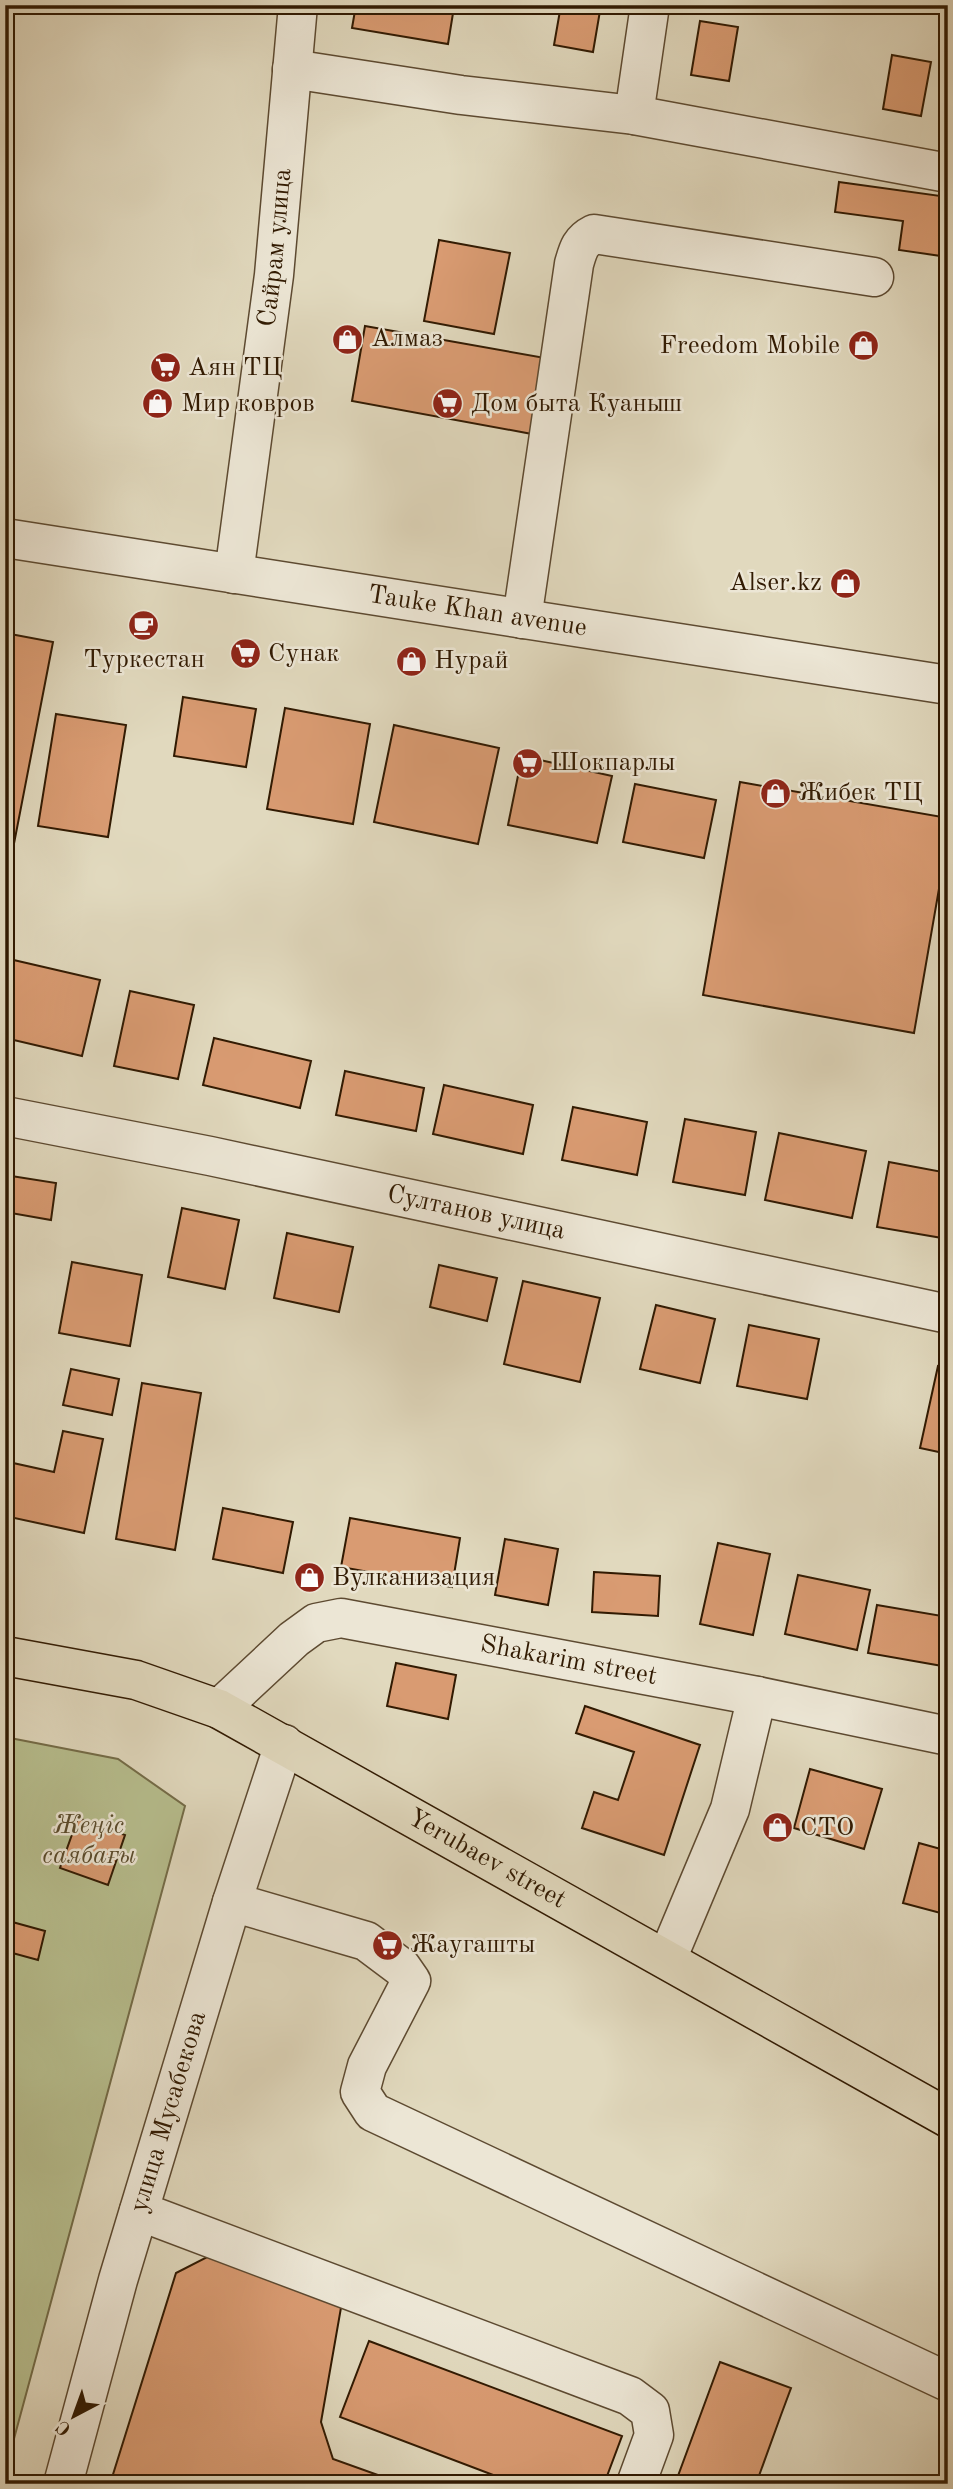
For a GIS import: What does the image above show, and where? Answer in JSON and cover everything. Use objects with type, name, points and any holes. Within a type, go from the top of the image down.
[{"type":"main road","name":"Yerubaev street","points":[[5,1656],[136,1680],[219,1709],[948,2118]]},
{"type":"street","name":"Сайрам улица","points":[[234,574],[274,275],[298,5]]},
{"type":"street","points":[[634,116],[650,5]]},
{"type":"street","points":[[292,69],[461,95],[634,116],[948,173]]},
{"type":"street","points":[[523,619],[574,264],[578,248],[585,239],[594,234],[874,277]]},
{"type":"street","name":"Tauke Khan avenue","points":[[5,538],[948,685]]},
{"type":"street","name":"Султанов улица","points":[[5,1116],[210,1156],[948,1314]]},
{"type":"street","name":"Shakarim street","points":[[219,1709],[294,1639],[316,1623],[341,1618],[757,1696],[948,1735]]},
{"type":"street","points":[[667,1959],[730,1809],[757,1696]]},
{"type":"street","name":"улица Мусабекова","points":[[63,2484],[118,2280],[232,1902],[284,1744]]},
{"type":"street","points":[[232,1902],[366,1941],[402,1968],[411,1981],[367,2066],[360,2092],[373,2112],[948,2382]]},
{"type":"street","points":[[139,2211],[630,2396],[650,2412],[654,2435],[636,2484]]},
{"type":"green space","name":"Жеңіс саябағы","points":[[5,1737],[118,1759],[185,1806],[5,2472]]},
{"type":"building","points":[[356,5],[454,7],[448,44],[352,28]]},
{"type":"building","points":[[561,5],[601,5],[593,52],[554,45]]},
{"type":"building","points":[[700,21],[738,27],[729,81],[691,75]]},
{"type":"building","points":[[892,55],[931,62],[921,116],[883,109]]},
{"type":"building","points":[[839,182],[948,197],[948,257],[899,250],[903,221],[835,212]]},
{"type":"building","points":[[439,240],[510,253],[494,334],[424,321]]},
{"type":"building","points":[[365,326],[545,358],[532,434],[352,401]]},
{"type":"building","points":[[5,633],[53,642],[12,854],[5,853]]},
{"type":"building","points":[[183,697],[256,709],[246,767],[174,756]]},
{"type":"building","points":[[285,708],[370,724],[353,824],[267,809]]},
{"type":"building","points":[[56,714],[126,725],[108,837],[38,826]]},
{"type":"building","points":[[394,725],[499,748],[478,844],[374,822]]},
{"type":"building","points":[[522,756],[612,776],[597,843],[508,825]]},
{"type":"building","points":[[740,782],[948,818],[948,837],[914,1033],[703,995]]},
{"type":"building","points":[[635,784],[716,800],[704,858],[623,842]]},
{"type":"building","points":[[5,958],[100,980],[82,1056],[5,1038]]},
{"type":"building","points":[[130,991],[194,1005],[178,1079],[114,1066]]},
{"type":"building","points":[[214,1038],[311,1061],[300,1108],[203,1085]]},
{"type":"building","points":[[345,1071],[424,1088],[416,1131],[336,1115]]},
{"type":"building","points":[[444,1085],[533,1105],[523,1154],[433,1134]]},
{"type":"building","points":[[573,1107],[647,1122],[637,1175],[562,1160]]},
{"type":"building","points":[[685,1119],[756,1132],[745,1195],[673,1182]]},
{"type":"building","points":[[779,1133],[866,1151],[852,1218],[765,1200]]},
{"type":"building","points":[[889,1162],[948,1173],[948,1239],[877,1227]]},
{"type":"building","points":[[5,1175],[56,1183],[51,1220],[5,1212]]},
{"type":"building","points":[[182,1208],[239,1220],[225,1289],[168,1277]]},
{"type":"building","points":[[287,1233],[353,1247],[339,1312],[274,1298]]},
{"type":"building","points":[[72,1262],[142,1275],[130,1346],[59,1333]]},
{"type":"building","points":[[439,1265],[497,1278],[487,1321],[430,1307]]},
{"type":"building","points":[[523,1281],[600,1298],[580,1382],[504,1364]]},
{"type":"building","points":[[656,1305],[715,1319],[700,1383],[640,1369]]},
{"type":"building","points":[[749,1325],[819,1339],[807,1399],[737,1386]]},
{"type":"building","points":[[938,1366],[948,1368],[948,1454],[920,1448]]},
{"type":"building","points":[[71,1369],[119,1379],[112,1415],[63,1405]]},
{"type":"building","points":[[142,1383],[201,1393],[175,1550],[116,1539]]},
{"type":"building","points":[[63,1431],[103,1439],[84,1533],[5,1516],[5,1500],[13,1463],[54,1472]]},
{"type":"building","points":[[223,1508],[293,1522],[283,1573],[213,1559]]},
{"type":"building","points":[[350,1518],[460,1538],[452,1587],[341,1567]]},
{"type":"building","points":[[505,1539],[558,1549],[548,1605],[495,1595]]},
{"type":"building","points":[[718,1543],[770,1554],[753,1635],[700,1624]]},
{"type":"building","points":[[594,1572],[660,1576],[658,1616],[592,1612]]},
{"type":"building","points":[[798,1575],[870,1590],[857,1650],[785,1634]]},
{"type":"building","points":[[877,1605],[948,1617],[948,1667],[868,1653]]},
{"type":"building","points":[[396,1663],[456,1675],[448,1719],[387,1706]]},
{"type":"building","points":[[585,1706],[700,1745],[664,1855],[582,1828],[594,1792],[618,1800],[634,1752],[576,1733]]},
{"type":"building","points":[[810,1769],[882,1789],[864,1849],[794,1828]]},
{"type":"building","points":[[78,1818],[125,1835],[108,1885],[60,1868]]},
{"type":"building","points":[[919,1843],[948,1851],[948,1915],[903,1903]]},
{"type":"building","points":[[5,1920],[45,1931],[38,1960],[5,1951]]},
{"type":"building","points":[[209,2256],[342,2302],[321,2422],[333,2459],[403,2484],[110,2484],[176,2273]]},
{"type":"building","points":[[369,2341],[622,2436],[604,2484],[517,2484],[340,2417]]},
{"type":"building","points":[[720,2362],[791,2388],[756,2484],[675,2484]]},
{"type":"place","name":"Алмаз","points":[[348,339]]},
{"type":"place","name":"Freedom Mobile","points":[[863,346]]},
{"type":"place","name":"Аян ТЦ","points":[[165,368]]},
{"type":"place","name":"Мир ковров","points":[[158,404]]},
{"type":"place","name":"Дом быта Куаныш","points":[[448,404]]},
{"type":"place","name":"Alser.kz","points":[[845,583]]},
{"type":"place","name":"Туркестан","points":[[144,625]]},
{"type":"place","name":"Сунак","points":[[245,654]]},
{"type":"place","name":"Нурай","points":[[411,661]]},
{"type":"place","name":"Шокпарлы","points":[[527,763]]},
{"type":"place","name":"Жибек ТЦ","points":[[775,793]]},
{"type":"place","name":"Вулканизация","points":[[309,1578]]},
{"type":"place","name":"СТО","points":[[777,1828]]},
{"type":"place","name":"Жаугашты","points":[[387,1945]]}]
